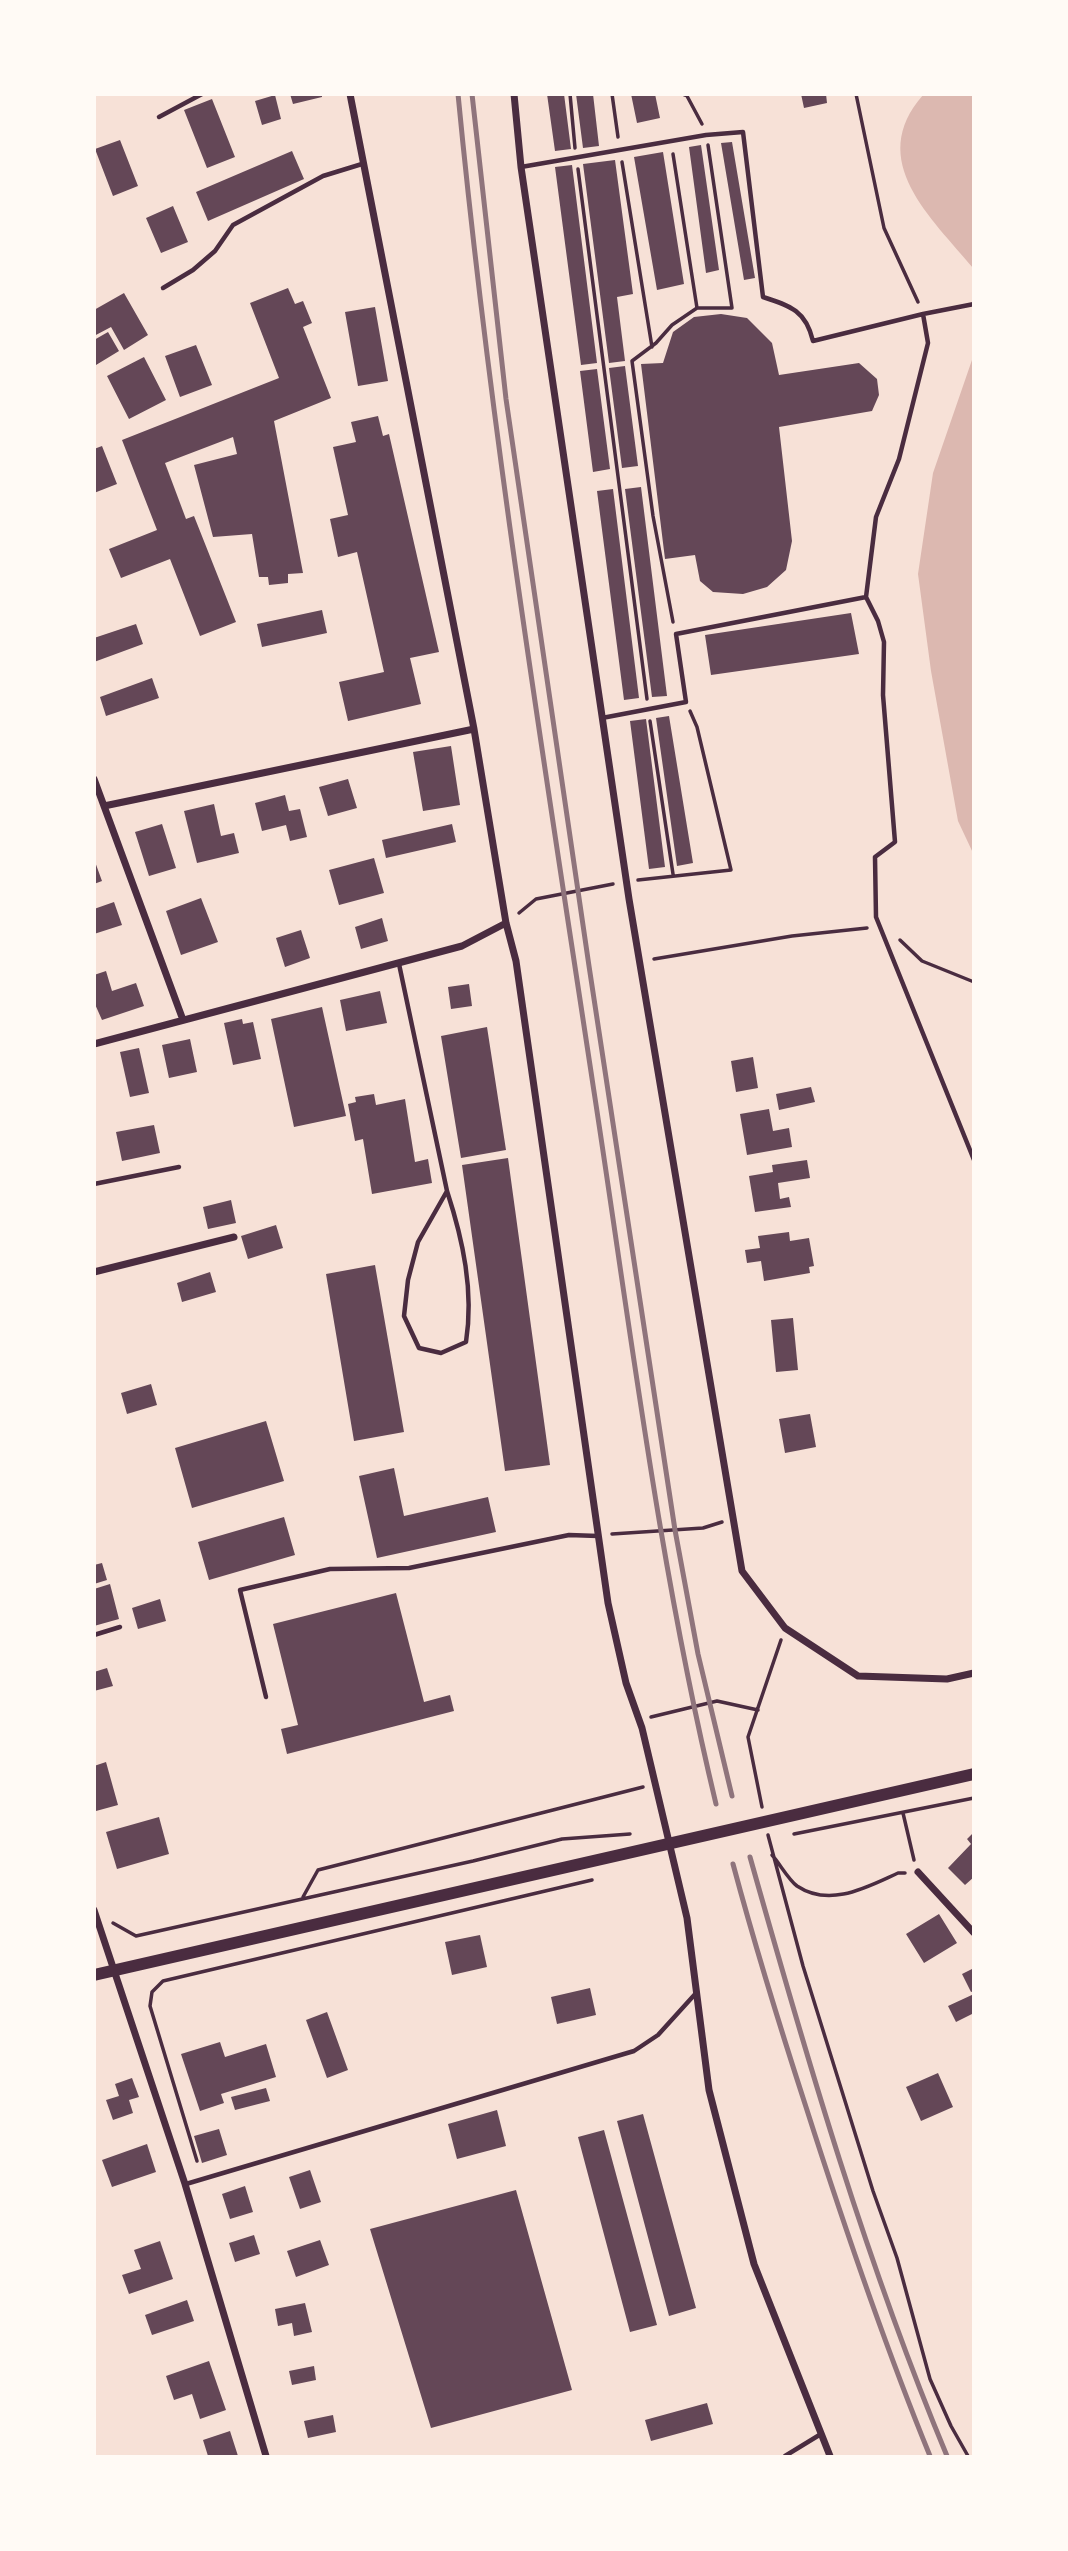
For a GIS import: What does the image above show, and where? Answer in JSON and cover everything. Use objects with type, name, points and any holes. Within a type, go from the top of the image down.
[{"type":"main road","points":[[94,1975],[974,1774]]},
{"type":"street","points":[[350,94],[474,729],[506,923],[516,961],[611,1616],[626,1683],[656,1784],[687,1918],[709,2090],[754,2264],[830,2456]]},
{"type":"street","points":[[514,94],[521,167],[627,881],[742,1571],[785,1628],[858,1676],[947,1679],[974,1672]]},
{"type":"street","points":[[104,806],[474,729]]},
{"type":"street","points":[[94,779],[183,1020]]},
{"type":"street","points":[[94,1044],[462,946],[506,923]]},
{"type":"street","points":[[94,1272],[234,1237]]},
{"type":"street","points":[[918,1872],[974,1933]]},
{"type":"street","points":[[94,1910],[116,1969],[185,2184],[266,2456]]},
{"type":"lane","points":[[159,117],[202,94]]},
{"type":"lane","points":[[521,167],[706,135],[743,132],[763,297],[790,305],[809,324],[813,341],[974,304]]},
{"type":"lane","points":[[163,288],[193,270],[215,251],[233,225],[323,176],[362,164]]},
{"type":"lane","points":[[923,314],[928,343],[899,459],[876,517],[866,597],[878,621],[884,642],[883,695],[895,842],[875,857],[876,917],[974,1160]]},
{"type":"lane","points":[[602,718],[687,702],[676,634],[866,597]]},
{"type":"lane","points":[[398,964],[447,1191],[462,1235],[471,1312],[466,1342],[441,1353],[419,1348],[404,1316],[408,1280],[418,1242],[447,1191]]},
{"type":"lane","points":[[94,1184],[179,1167]]},
{"type":"lane","points":[[267,1697],[240,1590],[330,1569],[409,1568],[569,1535],[599,1536]]},
{"type":"lane","points":[[94,1635],[120,1627]]},
{"type":"lane","points":[[185,2184],[634,2051],[658,2035],[696,1992]]},
{"type":"lane","points":[[785,2456],[821,2434]]},
{"type":"path","points":[[570,94],[576,158],[648,709],[673,874]]},
{"type":"path","points":[[612,94],[652,347]]},
{"type":"path","points":[[676,634],[653,516],[632,361],[697,308],[732,308],[706,135],[687,96],[682,94]]},
{"type":"path","points":[[856,94],[884,228],[923,314]]},
{"type":"path","points":[[672,141],[697,308]]},
{"type":"path","points":[[506,923],[536,899],[673,874],[731,870],[696,727],[687,702]]},
{"type":"path","points":[[876,917],[922,961],[974,982]]},
{"type":"path","points":[[641,961],[792,936],[880,927]]},
{"type":"path","points":[[599,1536],[703,1528],[734,1518]]},
{"type":"path","points":[[764,1815],[748,1737],[785,1628]]},
{"type":"path","points":[[639,1720],[717,1701],[758,1710]]},
{"type":"path","points":[[302,1899],[318,1870],[656,1784]]},
{"type":"path","points":[[816,1829],[974,1798]]},
{"type":"path","points":[[903,1813],[913,1857]]},
{"type":"path","points":[[766,1828],[771,1854],[873,2191],[897,2258],[930,2379],[968,2456]]},
{"type":"path","points":[[100,1925],[111,1922],[136,1936],[562,1839],[628,1834]]},
{"type":"path","points":[[771,1854],[796,1885],[822,1896],[854,1893],[898,1874],[918,1872]]},
{"type":"path","points":[[197,2161],[149,2006],[152,1992],[163,1982],[598,1878]]},
{"type":"shaded area","points":[[923,95],[973,95],[973,268],[924,209],[911,188],[903,166],[901,143],[907,119]]},
{"type":"shaded area","points":[[973,357],[973,853],[958,821],[931,671],[918,574],[933,473]]},
{"type":"building","points":[[290,94],[322,94],[322,97],[293,104]]},
{"type":"building","points":[[547,94],[564,94],[571,149],[555,151]]},
{"type":"building","points":[[576,94],[593,94],[599,146],[583,148]]},
{"type":"building","points":[[631,94],[655,94],[660,118],[637,123]]},
{"type":"building","points":[[801,94],[826,94],[827,103],[804,108]]},
{"type":"building","points":[[275,95],[281,119],[262,125],[255,101]]},
{"type":"building","points":[[212,99],[235,157],[207,168],[184,110]]},
{"type":"building","points":[[120,140],[138,186],[113,196],[95,149]]},
{"type":"building","points":[[732,142],[755,278],[744,280],[721,143]]},
{"type":"building","points":[[701,145],[719,270],[706,273],[689,147]]},
{"type":"building","points":[[292,151],[304,179],[208,221],[196,192]]},
{"type":"building","points":[[663,152],[684,284],[657,290],[634,157]]},
{"type":"building","points":[[615,160],[633,294],[617,297],[625,361],[609,363],[583,164]]},
{"type":"building","points":[[572,165],[597,363],[581,365],[555,167]]},
{"type":"building","points":[[173,206],[188,242],[161,253],[146,218]]},
{"type":"building","points":[[288,288],[295,304],[303,301],[312,323],[303,327],[331,398],[274,421],[303,573],[288,574],[288,583],[269,585],[268,577],[259,577],[252,534],[213,537],[194,465],[237,454],[233,437],[165,463],[186,519],[194,516],[236,622],[200,636],[170,559],[121,578],[109,549],[157,530],[122,440],[279,378],[250,303]]},
{"type":"building","points":[[124,293],[148,335],[124,350],[111,327],[94,336],[94,310]]},
{"type":"building","points":[[375,307],[388,381],[358,386],[345,312]]},
{"type":"building","points":[[721,314],[747,318],[772,343],[779,375],[859,363],[877,379],[879,395],[872,411],[779,427],[792,541],[786,570],[767,587],[743,594],[713,592],[700,581],[695,555],[665,559],[641,364],[663,363],[673,332],[694,317]]},
{"type":"building","points":[[108,332],[119,351],[96,365],[94,340]]},
{"type":"building","points":[[196,345],[212,385],[180,397],[165,356]]},
{"type":"building","points":[[144,357],[166,400],[129,419],[107,376]]},
{"type":"building","points":[[625,366],[638,466],[622,468],[609,368]]},
{"type":"building","points":[[597,369],[610,469],[593,472],[580,371]]},
{"type":"building","points":[[378,416],[383,436],[389,434],[439,652],[410,658],[421,704],[348,721],[339,682],[384,672],[357,552],[338,557],[330,519],[348,515],[333,447],[356,442],[351,422]]},
{"type":"building","points":[[102,446],[117,484],[94,493],[94,449]]},
{"type":"building","points":[[641,487],[667,696],[652,697],[625,489]]},
{"type":"building","points":[[613,489],[639,698],[624,700],[597,491]]},
{"type":"building","points":[[322,610],[327,633],[262,647],[257,624]]},
{"type":"building","points":[[851,613],[859,654],[711,675],[705,635]]},
{"type":"building","points":[[136,624],[143,644],[94,662],[94,638]]},
{"type":"building","points":[[152,678],[159,698],[106,716],[100,697]]},
{"type":"building","points":[[669,716],[693,863],[677,866],[656,718]]},
{"type":"building","points":[[646,719],[665,867],[649,869],[630,721]]},
{"type":"building","points":[[451,746],[460,805],[423,811],[413,752]]},
{"type":"building","points":[[348,779],[357,808],[328,816],[319,787]]},
{"type":"building","points":[[285,795],[289,811],[300,809],[307,837],[290,841],[286,825],[262,831],[255,803]]},
{"type":"building","points":[[214,804],[221,836],[234,833],[239,853],[197,863],[184,811]]},
{"type":"building","points":[[162,824],[176,868],[149,876],[135,832]]},
{"type":"building","points":[[452,824],[456,842],[386,858],[382,840]]},
{"type":"building","points":[[374,858],[384,893],[339,905],[329,870]]},
{"type":"building","points":[[94,859],[102,881],[94,884]]},
{"type":"building","points":[[201,898],[218,942],[181,955],[166,911]]},
{"type":"building","points":[[114,902],[122,925],[94,934],[94,909]]},
{"type":"building","points":[[382,918],[388,941],[361,949],[355,927]]},
{"type":"building","points":[[301,930],[310,958],[285,967],[276,938]]},
{"type":"building","points":[[106,971],[112,991],[136,983],[144,1006],[102,1020],[94,1002],[94,975]]},
{"type":"building","points":[[469,984],[472,1006],[451,1009],[448,987]]},
{"type":"building","points":[[380,991],[387,1023],[346,1031],[340,1000]]},
{"type":"building","points":[[322,1007],[346,1116],[294,1127],[271,1019]]},
{"type":"building","points":[[242,1019],[243,1024],[253,1022],[261,1059],[233,1065],[224,1023]]},
{"type":"building","points":[[487,1027],[506,1150],[461,1158],[441,1036]]},
{"type":"building","points":[[190,1039],[197,1072],[169,1078],[162,1045]]},
{"type":"building","points":[[139,1048],[149,1093],[130,1097],[120,1052]]},
{"type":"building","points":[[753,1057],[758,1088],[736,1092],[731,1061]]},
{"type":"building","points":[[811,1087],[815,1102],[779,1110],[776,1094]]},
{"type":"building","points":[[374,1094],[376,1105],[405,1099],[415,1162],[428,1159],[432,1183],[372,1194],[363,1139],[355,1141],[348,1104],[356,1102],[355,1097]]},
{"type":"building","points":[[769,1109],[773,1131],[789,1128],[792,1147],[747,1155],[740,1114]]},
{"type":"building","points":[[154,1125],[160,1153],[122,1161],[116,1132]]},
{"type":"building","points":[[508,1158],[550,1465],[505,1471],[462,1165]]},
{"type":"building","points":[[807,1160],[810,1178],[778,1183],[780,1199],[789,1197],[791,1207],[755,1212],[749,1176],[773,1172],[772,1165]]},
{"type":"building","points":[[231,1200],[236,1223],[208,1229],[203,1207]]},
{"type":"building","points":[[276,1225],[283,1248],[248,1259],[241,1236]]},
{"type":"building","points":[[789,1232],[790,1241],[809,1238],[814,1266],[809,1267],[810,1273],[764,1281],[761,1261],[747,1263],[745,1250],[760,1248],[758,1236]]},
{"type":"building","points":[[375,1265],[404,1432],[354,1441],[326,1274]]},
{"type":"building","points":[[210,1272],[216,1292],[182,1302],[177,1283]]},
{"type":"building","points":[[793,1318],[798,1370],[776,1372],[771,1320]]},
{"type":"building","points":[[151,1384],[157,1405],[127,1414],[121,1393]]},
{"type":"building","points":[[810,1414],[816,1447],[785,1453],[779,1419]]},
{"type":"building","points":[[266,1421],[284,1481],[192,1508],[175,1448]]},
{"type":"building","points":[[394,1468],[404,1516],[488,1497],[496,1532],[377,1558],[359,1476]]},
{"type":"building","points":[[284,1517],[295,1555],[209,1580],[198,1542]]},
{"type":"building","points":[[102,1563],[107,1580],[94,1584],[94,1565]]},
{"type":"building","points":[[110,1584],[119,1619],[94,1626],[94,1589]]},
{"type":"building","points":[[396,1593],[424,1702],[450,1695],[454,1711],[287,1754],[281,1729],[298,1725],[273,1624]]},
{"type":"building","points":[[160,1599],[166,1621],[138,1629],[132,1608]]},
{"type":"building","points":[[107,1668],[113,1686],[94,1691],[94,1672]]},
{"type":"building","points":[[106,1762],[118,1805],[96,1811],[94,1766]]},
{"type":"building","points":[[159,1817],[169,1854],[117,1869],[106,1832]]},
{"type":"building","points":[[974,1832],[974,1877],[965,1885],[948,1868],[971,1844],[967,1839]]},
{"type":"building","points":[[939,1914],[957,1943],[924,1963],[906,1934]]},
{"type":"building","points":[[480,1935],[487,1967],[452,1975],[445,1942]]},
{"type":"building","points":[[974,1968],[974,1991],[971,1992],[962,1974]]},
{"type":"building","points":[[590,1988],[596,2015],[557,2024],[551,1997]]},
{"type":"building","points":[[974,1994],[974,2013],[956,2022],[948,2006]]},
{"type":"building","points":[[327,2012],[348,2070],[327,2078],[306,2020]]},
{"type":"building","points":[[220,2042],[225,2057],[266,2044],[276,2077],[221,2094],[224,2103],[200,2111],[181,2054]]},
{"type":"building","points":[[938,2073],[953,2107],[921,2121],[906,2087]]},
{"type":"building","points":[[132,2078],[139,2097],[129,2100],[133,2113],[113,2120],[106,2100],[119,2096],[115,2084]]},
{"type":"building","points":[[266,2088],[270,2101],[235,2110],[231,2097]]},
{"type":"building","points":[[497,2110],[506,2146],[457,2159],[448,2124]]},
{"type":"building","points":[[643,2114],[696,2308],[669,2316],[617,2121]]},
{"type":"building","points":[[219,2129],[227,2155],[202,2163],[194,2136]]},
{"type":"building","points":[[604,2130],[657,2325],[630,2332],[578,2137]]},
{"type":"building","points":[[147,2144],[156,2172],[112,2187],[102,2160]]},
{"type":"building","points":[[310,2170],[321,2202],[300,2209],[289,2177]]},
{"type":"building","points":[[245,2186],[253,2212],[230,2219],[222,2194]]},
{"type":"building","points":[[516,2190],[572,2390],[431,2428],[370,2229]]},
{"type":"building","points":[[254,2235],[260,2254],[235,2262],[229,2243]]},
{"type":"building","points":[[320,2240],[329,2265],[296,2277],[287,2251]]},
{"type":"building","points":[[160,2241],[173,2279],[129,2294],[122,2275],[141,2269],[134,2250]]},
{"type":"building","points":[[187,2300],[194,2321],[152,2335],[145,2315]]},
{"type":"building","points":[[305,2303],[312,2332],[294,2336],[292,2323],[278,2326],[275,2309]]},
{"type":"building","points":[[209,2361],[226,2410],[200,2419],[192,2394],[174,2400],[166,2376]]},
{"type":"building","points":[[314,2366],[316,2380],[292,2385],[289,2371]]},
{"type":"building","points":[[707,2403],[713,2424],[651,2441],[645,2420]]},
{"type":"building","points":[[333,2415],[336,2432],[308,2438],[304,2421]]},
{"type":"building","points":[[230,2431],[238,2456],[208,2456],[203,2440]]},
{"type":"railway","points":[[458,94],[486,342],[519,590],[633,1355],[678,1625],[716,1804]]},
{"type":"railway","points":[[472,94],[506,399],[675,1530],[698,1654],[732,1796]]},
{"type":"railway","points":[[750,1857],[839,2160],[890,2309],[947,2456]]},
{"type":"railway","points":[[733,1864],[777,2017],[835,2196],[880,2326],[930,2456]]}]
